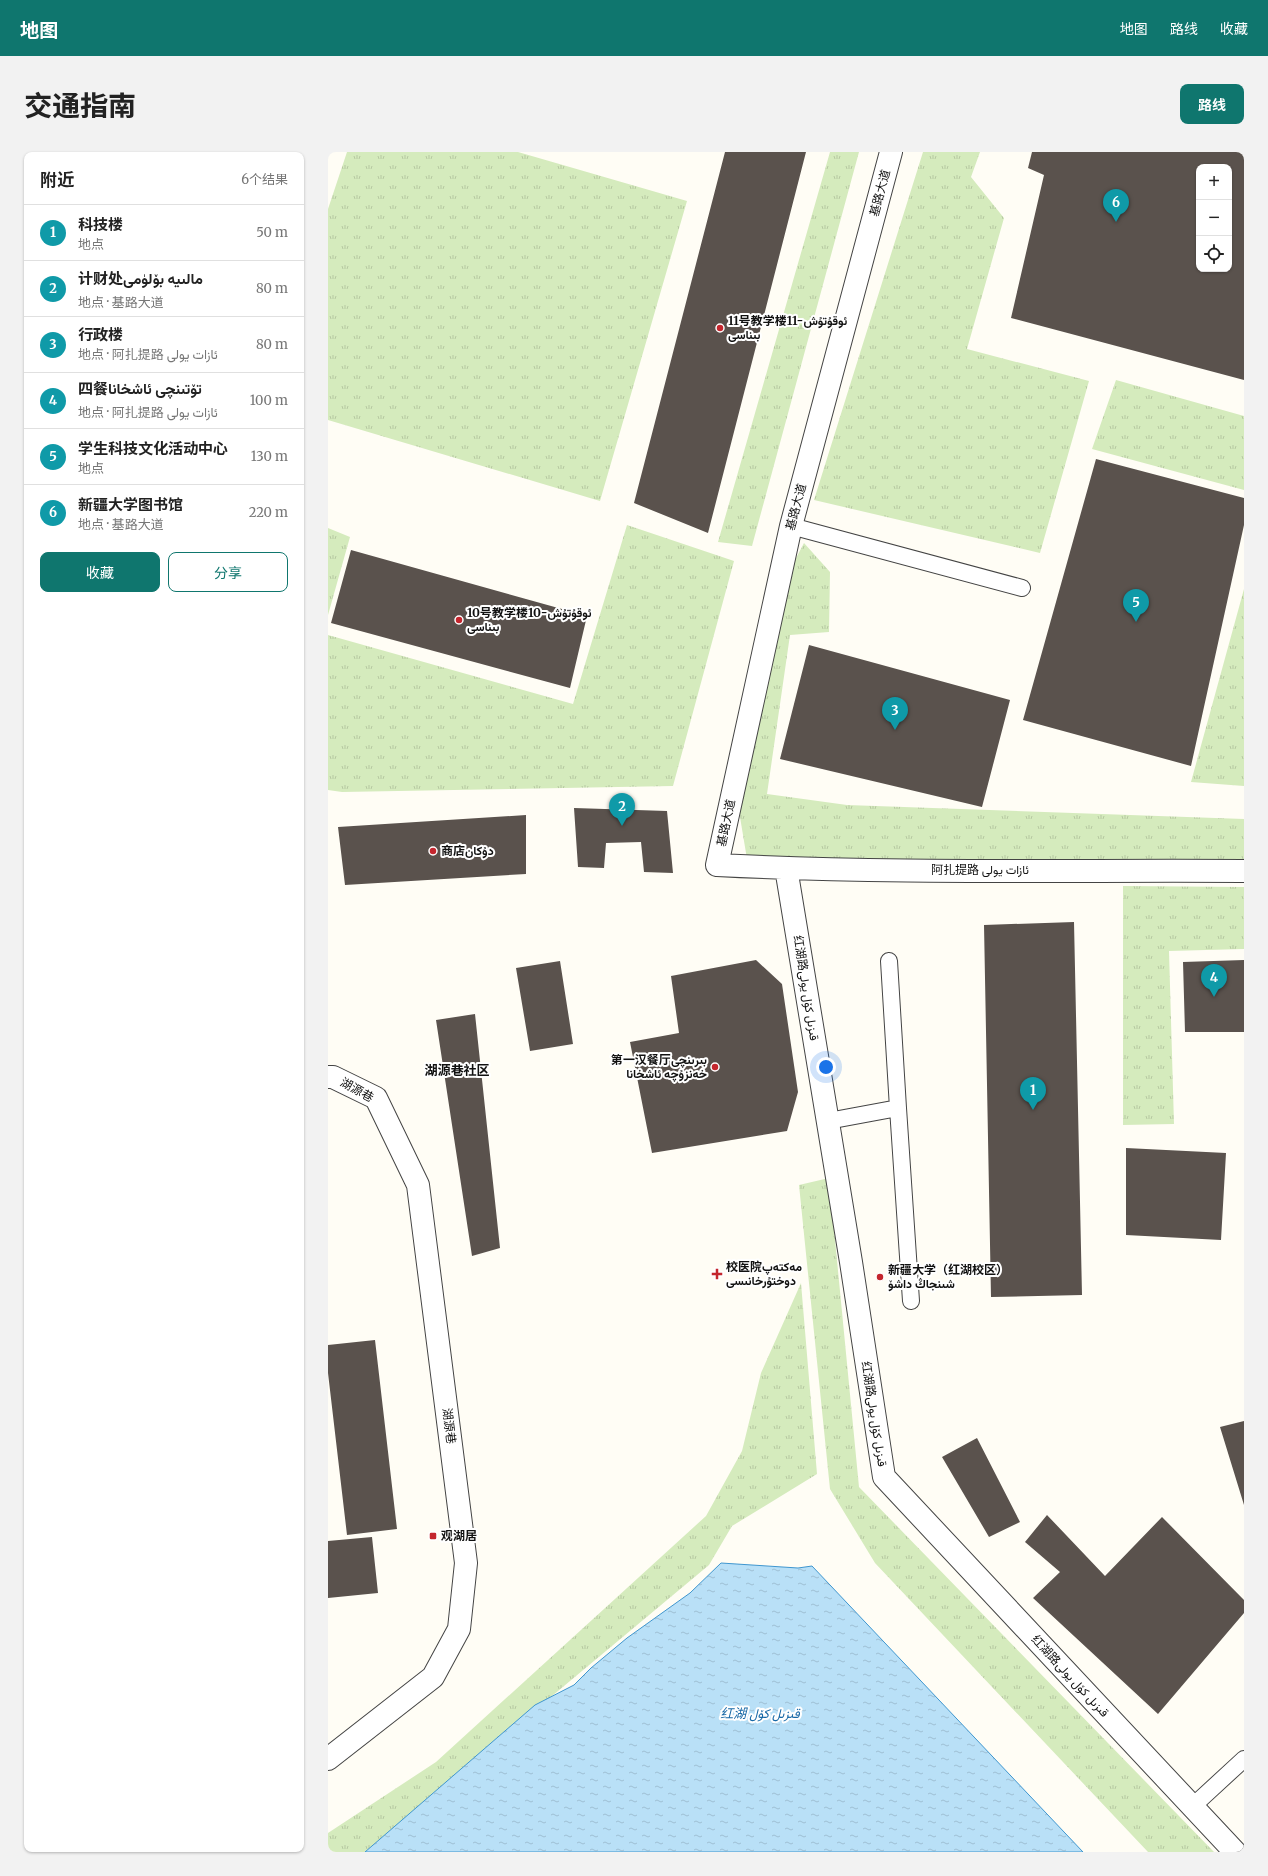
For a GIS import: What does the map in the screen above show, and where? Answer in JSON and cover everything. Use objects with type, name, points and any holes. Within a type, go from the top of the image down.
[{"type":"street","name":"基路大道","points":[[716,865],[791,526],[891,152]]},
{"type":"street","name":"阿扎提路 ئازات يولى","points":[[716,865],[786,868],[1244,871]]},
{"type":"street","name":"红湖路قىزىل كۆل يولى","points":[[786,868],[828,1121],[884,1477],[1235,1852]]},
{"type":"street","name":"湖源巷","points":[[328,1077],[333,1077],[376,1098],[418,1185],[466,1563],[459,1629],[432,1677],[328,1759]]},
{"type":"lane","points":[[791,526],[1022,588]]},
{"type":"lane","points":[[889,961],[911,1300]]},
{"type":"lane","points":[[828,1121],[898,1108]]},
{"type":"lane","points":[[1193,1806],[1243,1763]]},
{"type":"green space","points":[[347,152],[518,152],[687,201],[600,501],[328,420],[328,209]]},
{"type":"green space","points":[[830,152],[859,152],[752,546],[718,542]]},
{"type":"green space","points":[[923,152],[980,152],[971,177],[1004,218],[967,349],[1089,381],[1040,553],[814,500]]},
{"type":"green space","points":[[1116,380],[1244,416],[1244,490],[1092,449]]},
{"type":"green space","points":[[627,525],[734,561],[673,786],[342,792],[328,790],[328,635],[573,704]]},
{"type":"green space","points":[[328,528],[350,537],[328,615]]},
{"type":"green space","points":[[804,543],[830,572],[829,632],[790,635],[767,794],[847,805],[1244,819],[1244,869],[747,859],[737,799],[785,579]]},
{"type":"green space","points":[[1244,589],[1244,786],[1191,782]]},
{"type":"green space","points":[[1123,886],[1244,887],[1244,949],[1169,951],[1174,1124],[1123,1125]]},
{"type":"green space","points":[[829,1178],[859,1487],[1214,1852],[1148,1852],[875,1563],[830,1489],[799,1185]]},
{"type":"green space","points":[[801,1283],[817,1474],[732,1526],[709,1565],[365,1852],[328,1852],[328,1833],[436,1762],[706,1516],[742,1451],[761,1373]]},
{"type":"water","name":"红湖 قىزىل كۆل","points":[[721,1563],[798,1568],[812,1566],[1083,1852],[365,1852],[535,1705],[574,1685],[591,1668],[627,1638],[690,1593]]},
{"type":"building","name":"11号教学楼11-ئوقۇتۇش بىناسى","points":[[725,152],[806,152],[708,533],[634,503]]},
{"type":"building","points":[[1032,152],[1244,152],[1244,380],[1011,318],[1044,175],[1028,168]]},
{"type":"building","points":[[1096,459],[1244,498],[1244,525],[1191,766],[1023,720]]},
{"type":"building","name":"10号教学楼10-ئوقۇتۇش بىناسى","points":[[351,550],[587,616],[570,688],[331,623]]},
{"type":"building","points":[[809,645],[1010,700],[982,807],[780,759]]},
{"type":"building","points":[[574,808],[667,811],[673,873],[644,872],[641,842],[606,843],[604,868],[578,867]]},
{"type":"building","name":"商店دۇكان","points":[[526,815],[526,874],[345,885],[338,827]]},
{"type":"building","points":[[1074,922],[1082,1295],[991,1297],[984,925]]},
{"type":"building","name":"第一汉餐厅بىرىنچى خەنزۇچە ئاشخانا","points":[[756,960],[782,984],[798,1092],[787,1131],[652,1153],[630,1042],[679,1033],[671,976]]},
{"type":"building","points":[[1244,960],[1244,1032],[1185,1032],[1183,962]]},
{"type":"building","points":[[560,961],[573,1044],[530,1051],[516,968]]},
{"type":"building","points":[[475,1014],[500,1248],[472,1256],[436,1020]]},
{"type":"building","points":[[1126,1148],[1226,1153],[1221,1240],[1126,1235]]},
{"type":"building","points":[[375,1340],[397,1529],[347,1535],[328,1373],[328,1345]]},
{"type":"building","points":[[1244,1421],[1244,1505],[1220,1427]]},
{"type":"building","points":[[977,1438],[1020,1522],[989,1537],[942,1457]]},
{"type":"building","points":[[1047,1515],[1105,1576],[1162,1517],[1244,1600],[1244,1613],[1158,1714],[1033,1598],[1060,1572],[1025,1542]]},
{"type":"building","points":[[372,1537],[378,1593],[328,1598],[328,1541]]},
{"type":"place","name":"新疆大学图书馆","points":[[1116,222]]},
{"type":"place","name":"11号教学楼11-ئوقۇتۇش بىناسى","points":[[720,328]]},
{"type":"place","name":"10号教学楼10-ئوقۇتۇش بىناسى","points":[[459,620]]},
{"type":"place","name":"学生科技文化活动中心","points":[[1136,622]]},
{"type":"place","name":"行政楼","points":[[895,730]]},
{"type":"place","name":"计财处مالىيە بۆلۈمى","points":[[622,826]]},
{"type":"place","name":"商店دۇكان","points":[[433,851]]},
{"type":"place","name":"四餐تۆتىنچى ئاشخانا","points":[[1214,997]]},
{"type":"place","name":"第一汉餐厅بىرىنچى خەنزۇچە ئاشخانا","points":[[715,1067]]},
{"type":"place","name":"科技楼","points":[[1033,1110]]},
{"type":"place","name":"校医院مەكتەپ دوختۇرخانىسى","points":[[717,1274]]},
{"type":"place","name":"新疆大学（红湖校区） شىنجاڭ داشۆ","points":[[880,1277]]},
{"type":"place","name":"观湖居","points":[[433,1536]]},
{"type":"district","name":"湖源巷社区","points":[[457,1070]]}]
